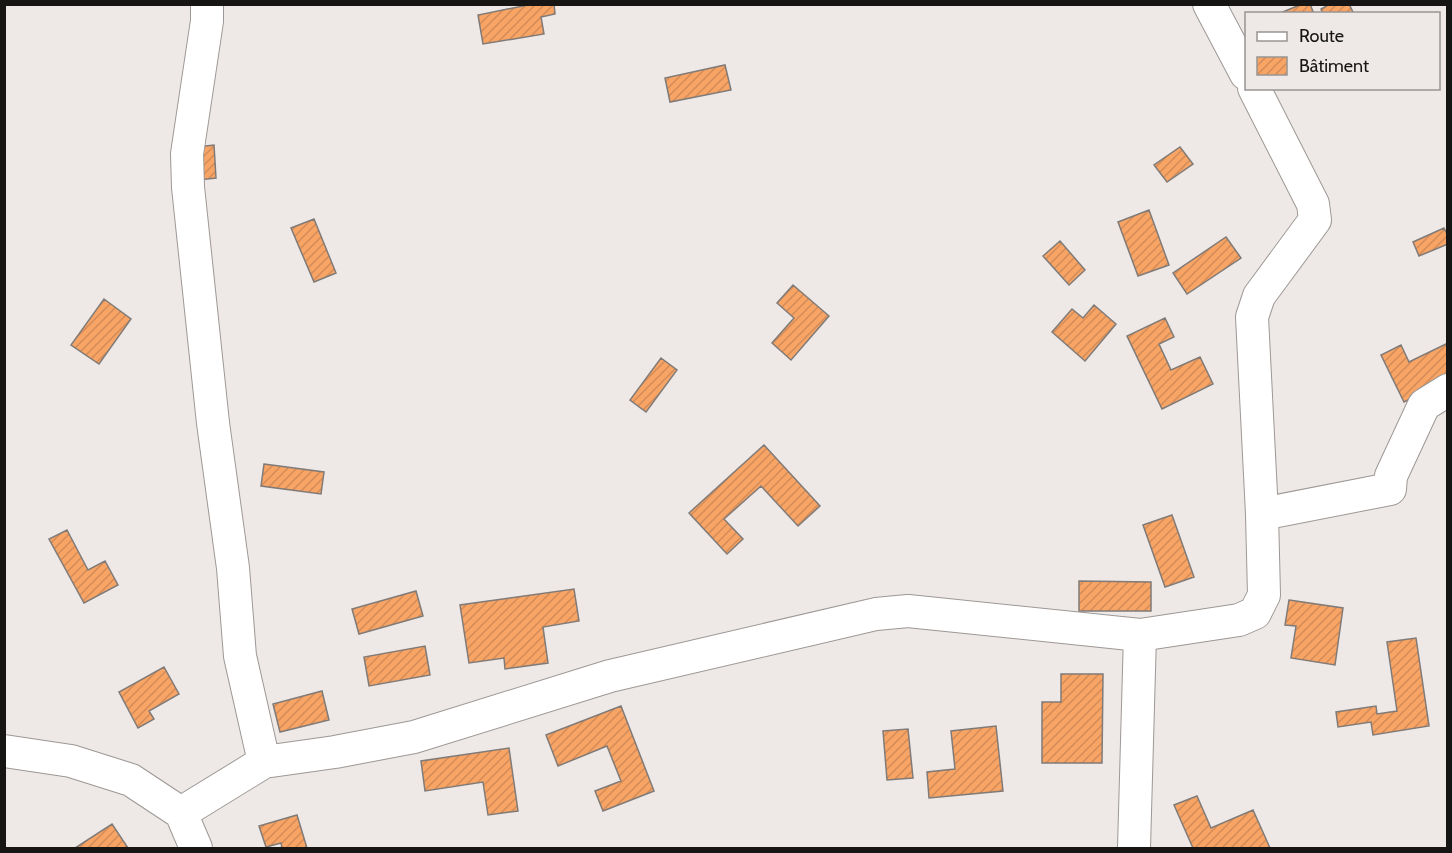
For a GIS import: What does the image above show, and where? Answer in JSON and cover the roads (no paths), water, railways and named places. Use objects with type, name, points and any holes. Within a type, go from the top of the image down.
[{"type":"street","points":[[207,4],[207,21],[187,154],[188,188],[213,423],[233,568],[240,656],[264,762]]},
{"type":"street","points":[[1209,4],[1245,72]]},
{"type":"street","points":[[181,813],[264,762],[335,752],[414,737],[610,676],[876,614],[908,611],[1140,636],[1239,620],[1256,613],[1264,595],[1252,317],[1259,296],[1316,220],[1313,204],[1255,90]]},
{"type":"street","points":[[1262,514],[1390,489],[1391,476],[1424,405],[1448,390]]},
{"type":"street","points":[[1134,849],[1140,636]]},
{"type":"street","points":[[4,751],[71,761],[131,780],[181,813],[196,849]]}]
